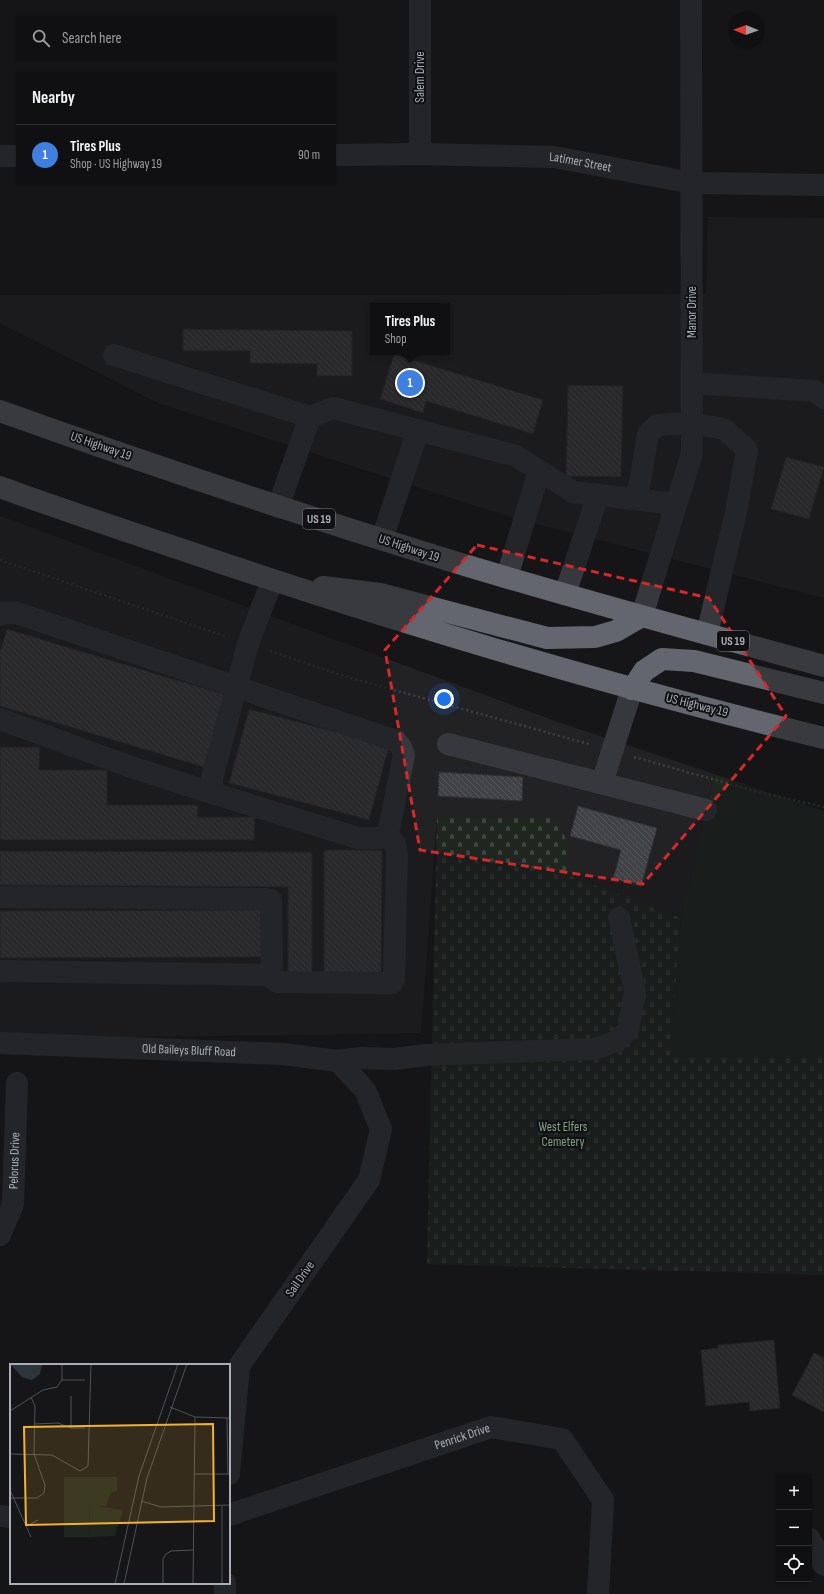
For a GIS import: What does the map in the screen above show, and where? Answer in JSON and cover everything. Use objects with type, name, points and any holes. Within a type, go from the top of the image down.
[{"type":"highway","name":"US Highway 19","points":[[0,411],[278,507],[382,540],[507,578],[824,666]]},
{"type":"highway","name":"US Highway 19","points":[[0,487],[272,581],[430,631],[632,689],[824,738]]},
{"type":"highway","points":[[272,581],[380,594],[547,638],[595,637],[616,631],[642,616]]},
{"type":"highway","points":[[632,689],[644,671],[662,659],[694,661],[824,693]]},
{"type":"street","name":"Salem Drive","points":[[420,0],[420,154]]},
{"type":"street","name":"Manor Drive","points":[[642,616],[692,453],[692,0]]},
{"type":"street","name":"Latimer Street","points":[[336,154],[554,157],[693,183],[824,185]]},
{"type":"street","points":[[0,156],[16,156]]},
{"type":"street","points":[[114,355],[310,417],[333,408],[516,456],[573,492],[676,504]]},
{"type":"street","points":[[692,383],[814,391],[824,398]]},
{"type":"street","points":[[278,507],[310,417]]},
{"type":"street","points":[[637,499],[648,434],[657,425],[692,423],[724,429],[747,450],[736,512],[707,634]]},
{"type":"street","points":[[382,540],[418,430]]},
{"type":"street","points":[[507,578],[539,471]]},
{"type":"street","points":[[565,594],[598,495]]},
{"type":"street","points":[[215,794],[212,786],[212,778],[236,688],[248,644],[272,581]]},
{"type":"street","points":[[0,615],[2,613],[16,613],[396,742],[401,747],[404,755],[387,835],[383,838],[358,838],[131,767],[0,719]]},
{"type":"street","points":[[602,783],[632,689]]},
{"type":"street","points":[[448,744],[706,810]]},
{"type":"street","points":[[0,971],[268,975],[277,982],[392,983],[394,979],[397,854],[395,844],[387,835]]},
{"type":"street","points":[[0,897],[257,898],[271,900],[272,969],[268,975]]},
{"type":"street","name":"Old Baileys Bluff Road","points":[[0,1043],[283,1054],[338,1061],[360,1058],[394,1059],[426,1055],[594,1050],[616,1041],[628,1030],[635,992],[620,918]]},
{"type":"street","name":"Sail Drive","points":[[230,1463],[239,1366],[369,1180],[381,1129],[365,1090],[338,1061]]},
{"type":"street","name":"Pelorus Drive","points":[[0,1235],[7,1204],[17,1083]]},
{"type":"street","name":"Penrick Drive","points":[[230,1515],[490,1428],[562,1439],[603,1500],[598,1594]]},
{"type":"street","points":[[0,1516],[10,1518]]},
{"type":"street","points":[[812,1543],[824,1565]]},
{"type":"path","points":[[0,560],[347,677],[758,792],[824,807]]},
{"type":"highlighted area","points":[[477,545],[709,598],[786,716],[643,884],[420,850],[385,650]]},
{"type":"shaded area","points":[[708,217],[824,218],[824,598],[513,518],[158,403],[0,323],[0,295],[706,294]]},
{"type":"shaded area","points":[[0,516],[561,723],[714,774],[681,918],[565,874],[569,846],[437,818],[421,1033],[0,1039]]},
{"type":"green space","points":[[714,774],[824,811],[824,1058],[670,1056],[681,918]]},
{"type":"green space","name":"West Elfers Cemetery","points":[[556,817],[569,846],[566,874],[681,918],[670,1056],[824,1058],[824,1275],[427,1264],[437,818]]},
{"type":"building","points":[[183,329],[352,331],[352,376],[317,376],[317,364],[250,363],[250,351],[183,351]]},
{"type":"building","points":[[394,355],[397,355],[543,400],[533,434],[426,401],[423,413],[380,399]]},
{"type":"building","points":[[568,385],[623,386],[621,477],[566,476]]},
{"type":"building","points":[[786,457],[824,467],[809,519],[771,509]]},
{"type":"building","points":[[7,629],[226,695],[204,767],[0,706],[0,652]]},
{"type":"building","points":[[249,709],[389,746],[369,820],[229,783]]},
{"type":"building","points":[[0,747],[40,747],[39,770],[107,770],[107,805],[198,805],[197,817],[255,817],[254,840],[0,840]]},
{"type":"building","points":[[439,772],[523,777],[522,801],[438,796]]},
{"type":"building","points":[[578,806],[657,828],[641,887],[613,879],[621,850],[570,836]]},
{"type":"building","points":[[324,850],[382,850],[381,976],[324,975]]},
{"type":"building","points":[[0,851],[312,852],[312,978],[288,978],[288,887],[0,885]]},
{"type":"building","points":[[262,910],[262,957],[0,958],[0,911]]},
{"type":"building","points":[[774,1340],[780,1408],[750,1411],[749,1402],[706,1406],[701,1350],[718,1348],[718,1345]]},
{"type":"building","points":[[814,1353],[824,1358],[824,1412],[792,1395]]},
{"type":"place","name":"Tires Plus","points":[[410,383]]}]
